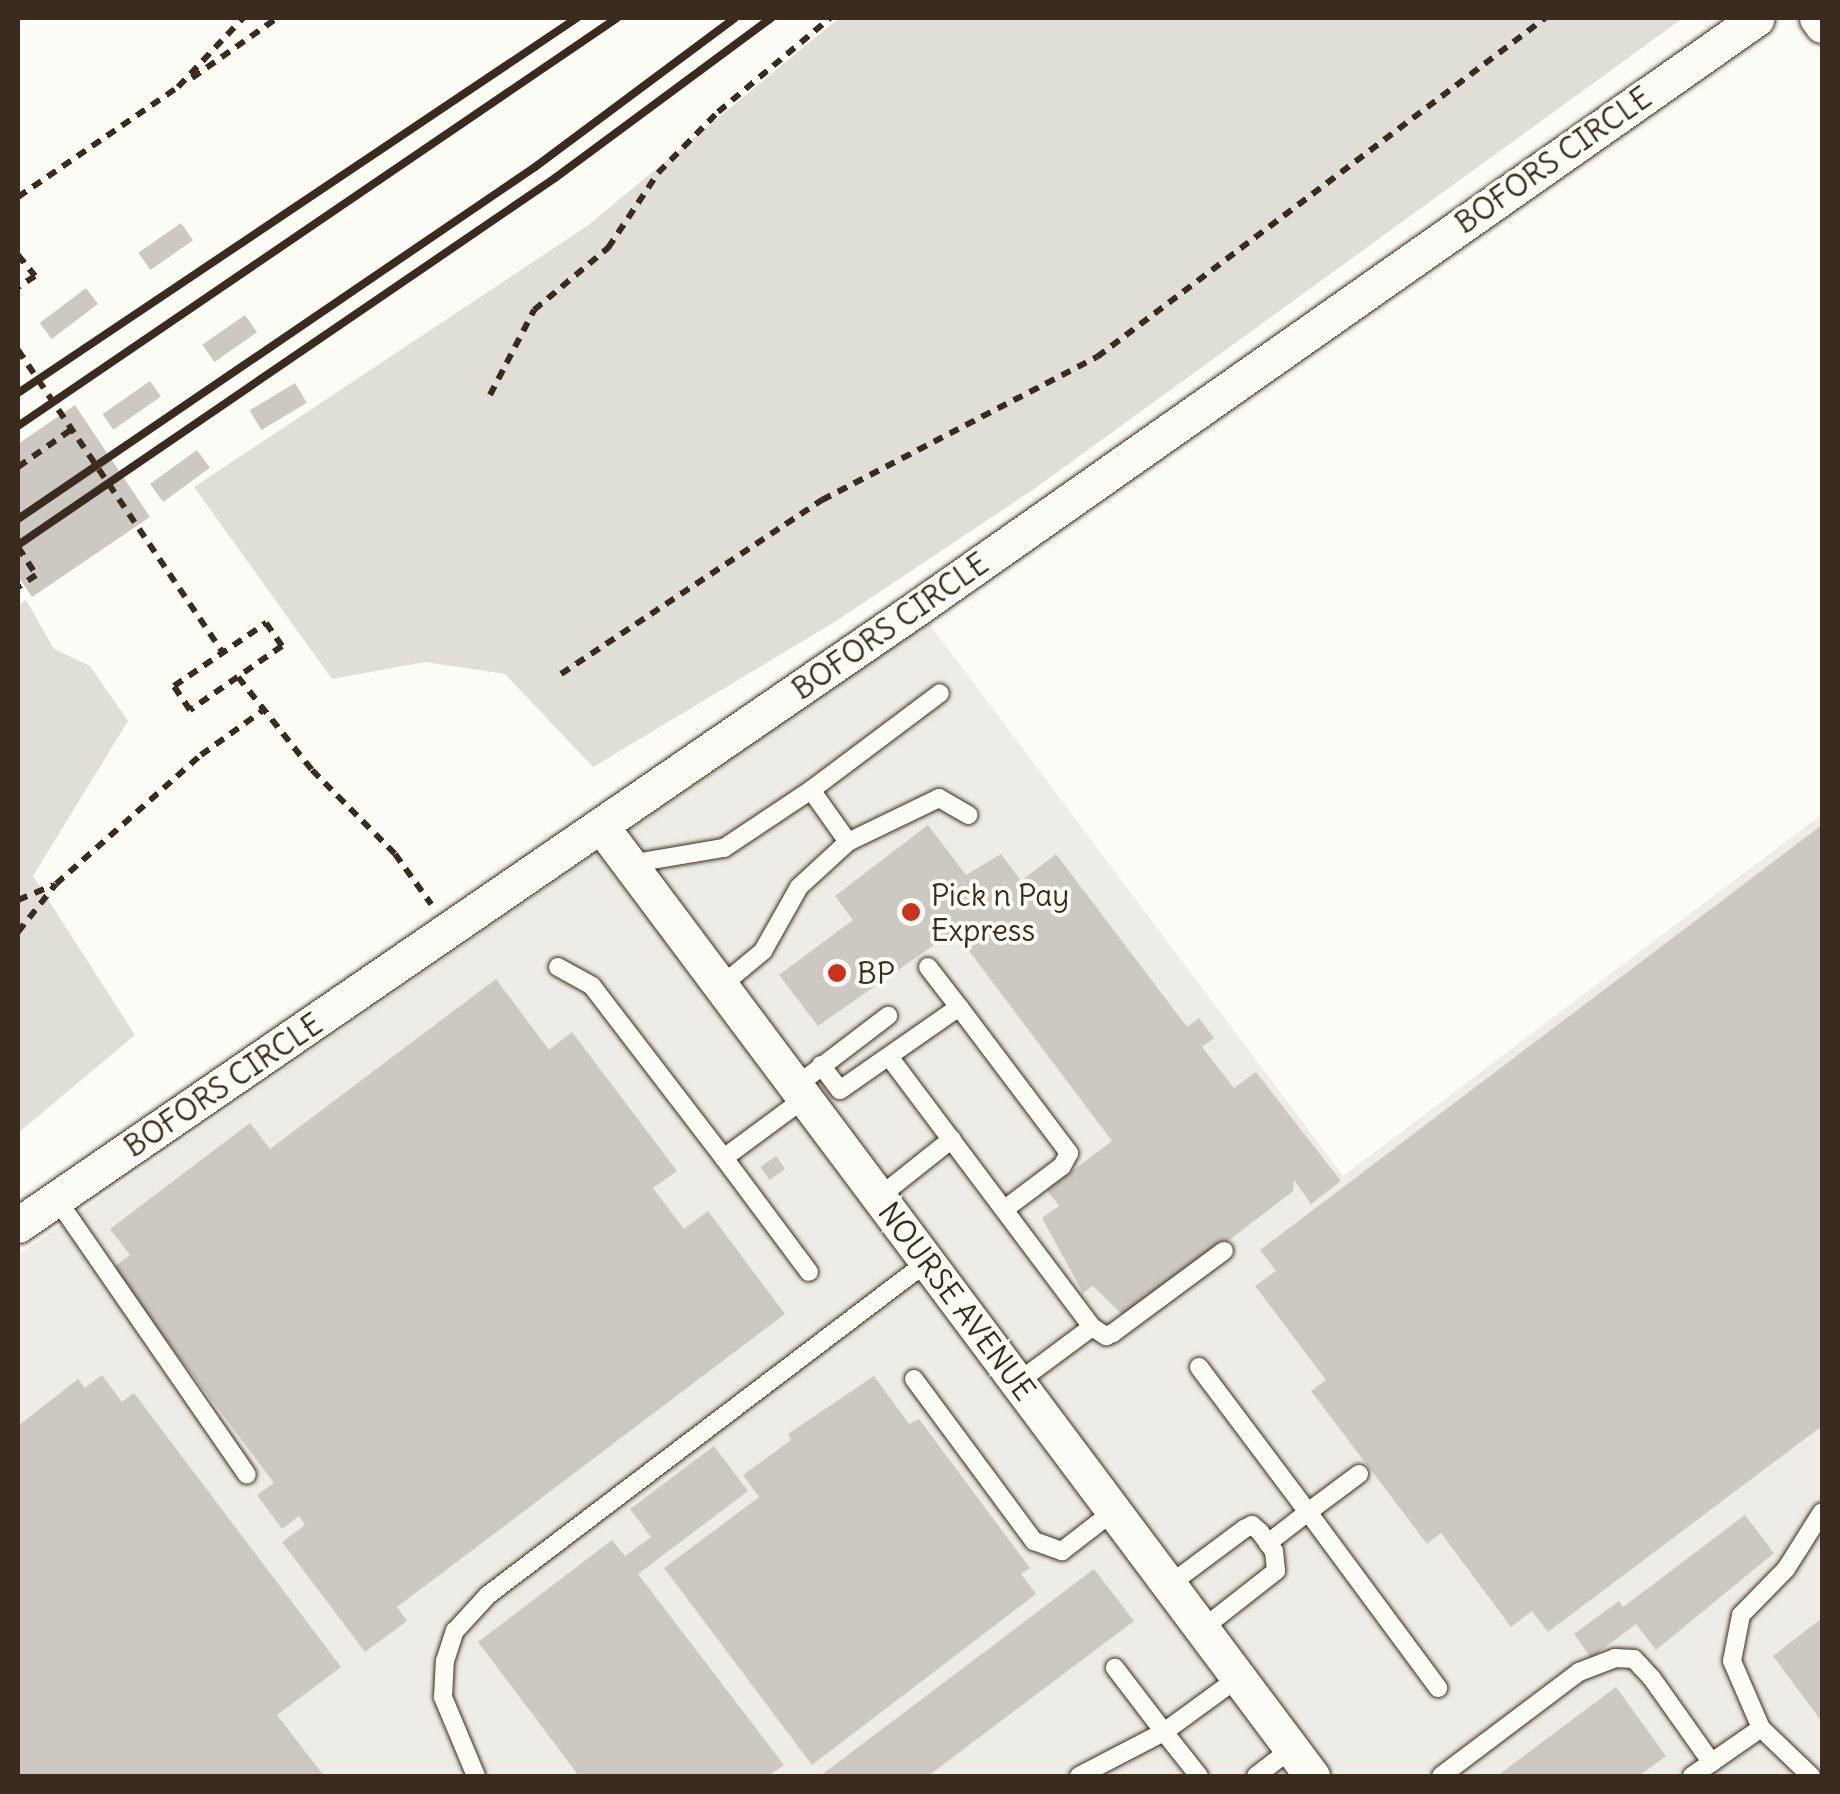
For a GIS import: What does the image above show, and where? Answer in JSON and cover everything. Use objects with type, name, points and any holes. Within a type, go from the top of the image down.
[{"type":"street","name":"BOFORS CIRCLE","points":[[18,1225],[601,826],[1757,18]]},
{"type":"street","points":[[1817,18],[1822,26]]},
{"type":"street","name":"NOURSE AVENUE","points":[[601,826],[721,986],[815,1090],[879,1197],[1302,1763]]},
{"type":"lane","points":[[630,864],[724,848],[811,790],[940,693]]},
{"type":"lane","points":[[811,790],[848,842]]},
{"type":"lane","points":[[721,986],[763,951],[799,887],[848,842],[939,798],[970,815]]},
{"type":"lane","points":[[558,967],[592,986],[810,1272]]},
{"type":"lane","points":[[928,968],[1069,1153],[1062,1166],[1005,1209]]},
{"type":"lane","points":[[815,1090],[890,1058],[958,1007]]},
{"type":"lane","points":[[724,1158],[815,1090],[888,1016]]},
{"type":"lane","points":[[890,1058],[1092,1327],[1106,1336],[1224,1252]]},
{"type":"lane","points":[[879,1197],[952,1139]]},
{"type":"lane","points":[[56,1198],[247,1475]]},
{"type":"lane","points":[[476,1776],[443,1697],[444,1661],[456,1631],[488,1596],[927,1262]]},
{"type":"lane","points":[[1018,1382],[1092,1327]]},
{"type":"lane","points":[[1198,1367],[1438,1688]]},
{"type":"lane","points":[[914,1379],[1034,1541],[1062,1551],[1114,1511]]},
{"type":"lane","points":[[1268,1543],[1359,1474]]},
{"type":"lane","points":[[1811,1776],[1761,1728],[1732,1662],[1742,1615],[1786,1569],[1822,1512]]},
{"type":"lane","points":[[1169,1585],[1252,1525],[1268,1543],[1276,1571],[1202,1629]]},
{"type":"lane","points":[[1442,1776],[1579,1672],[1614,1658],[1634,1659],[1651,1677],[1712,1762]]},
{"type":"lane","points":[[1115,1668],[1199,1776]]},
{"type":"lane","points":[[1080,1776],[1164,1732],[1238,1678]]},
{"type":"lane","points":[[1692,1776],[1761,1728]]},
{"type":"lane","points":[[1256,1776],[1302,1763]]},
{"type":"path","points":[[178,87],[243,18]]},
{"type":"path","points":[[18,197],[277,18]]},
{"type":"path","points":[[490,395],[534,310],[608,248],[658,172],[718,112],[830,18]]},
{"type":"path","points":[[561,674],[822,500],[1096,356],[1545,18]]},
{"type":"path","points":[[25,175],[32,188]]},
{"type":"path","points":[[18,255],[35,276],[18,288]]},
{"type":"path","points":[[18,350],[224,653]]},
{"type":"path","points":[[18,466],[72,429]]},
{"type":"path","points":[[18,548],[36,575],[18,587]]},
{"type":"path","points":[[266,623],[282,646],[238,677],[190,710],[174,686],[266,623]]},
{"type":"path","points":[[238,677],[262,711],[395,854],[432,905]]},
{"type":"path","points":[[18,932],[56,884],[202,755],[262,711]]},
{"type":"path","points":[[18,900],[56,884]]},
{"type":"shaded area","points":[[839,18],[1683,18],[1034,489],[833,623],[593,767],[505,674],[425,662],[332,679],[194,487],[587,226]]},
{"type":"shaded area","points":[[26,600],[54,649],[90,666],[128,721],[33,876],[135,1035],[18,1133],[18,606]]},
{"type":"shaded area","points":[[928,622],[1343,1176],[1822,814],[1822,1776],[18,1776],[18,1255]]},
{"type":"building","points":[[181,223],[193,240],[150,270],[138,253]]},
{"type":"building","points":[[86,288],[98,304],[52,339],[40,323]]},
{"type":"building","points":[[245,315],[257,332],[214,362],[202,345]]},
{"type":"building","points":[[150,381],[161,397],[113,430],[102,414]]},
{"type":"building","points":[[295,383],[307,403],[261,430],[250,410]]},
{"type":"building","points":[[75,405],[150,517],[32,597],[18,576],[18,444]]},
{"type":"building","points":[[197,450],[210,468],[163,502],[150,484]]},
{"type":"building","points":[[928,825],[966,875],[1001,854],[1021,881],[1056,854],[1187,1027],[1199,1018],[1214,1038],[1202,1047],[1234,1088],[1256,1072],[1341,1181],[1311,1204],[1294,1180],[1293,1191],[1127,1319],[1093,1286],[1083,1293],[1042,1218],[1059,1206],[1047,1190],[1112,1141],[954,931],[818,1026],[779,975],[853,920],[835,896]]},
{"type":"building","points":[[1822,825],[1822,1426],[1548,1632],[1532,1611],[1511,1627],[1441,1533],[1427,1544],[1311,1391],[1326,1380],[1255,1286],[1276,1271],[1260,1250]]},
{"type":"building","points":[[496,979],[549,1050],[572,1032],[677,1171],[653,1188],[684,1229],[708,1211],[785,1314],[397,1607],[407,1621],[365,1652],[282,1542],[305,1525],[299,1516],[282,1529],[257,1495],[274,1483],[112,1268],[130,1255],[110,1229],[250,1123],[270,1149]]},
{"type":"building","points":[[776,1156],[785,1169],[770,1180],[760,1167]]},
{"type":"building","points":[[102,1375],[122,1402],[134,1393],[341,1667],[277,1715],[324,1776],[18,1776],[18,1426],[78,1379],[85,1388]]},
{"type":"building","points":[[874,1376],[909,1424],[919,1419],[1030,1568],[1021,1574],[1036,1594],[812,1765],[664,1568],[759,1497],[743,1475],[791,1440],[788,1434]]},
{"type":"building","points":[[714,1446],[748,1491],[638,1574],[784,1765],[768,1776],[579,1776],[478,1642],[612,1540],[625,1556],[651,1537],[630,1509]]},
{"type":"building","points":[[1745,1515],[1774,1553],[1656,1650],[1636,1624],[1591,1658],[1574,1634],[1619,1601],[1623,1607]]},
{"type":"building","points":[[1094,1569],[1134,1621],[928,1776],[820,1776]]},
{"type":"building","points":[[1822,1618],[1822,1722],[1773,1656]]},
{"type":"building","points":[[1616,1687],[1666,1756],[1639,1776],[1497,1776]]},
{"type":"railway","points":[[18,393],[577,18]]},
{"type":"railway","points":[[18,426],[617,18]]},
{"type":"railway","points":[[18,519],[535,167],[735,18]]},
{"type":"railway","points":[[18,545],[555,178],[771,18]]},
{"type":"place","name":"Pick n Pay Express","points":[[911,912]]},
{"type":"place","name":"BP","points":[[837,973]]}]
